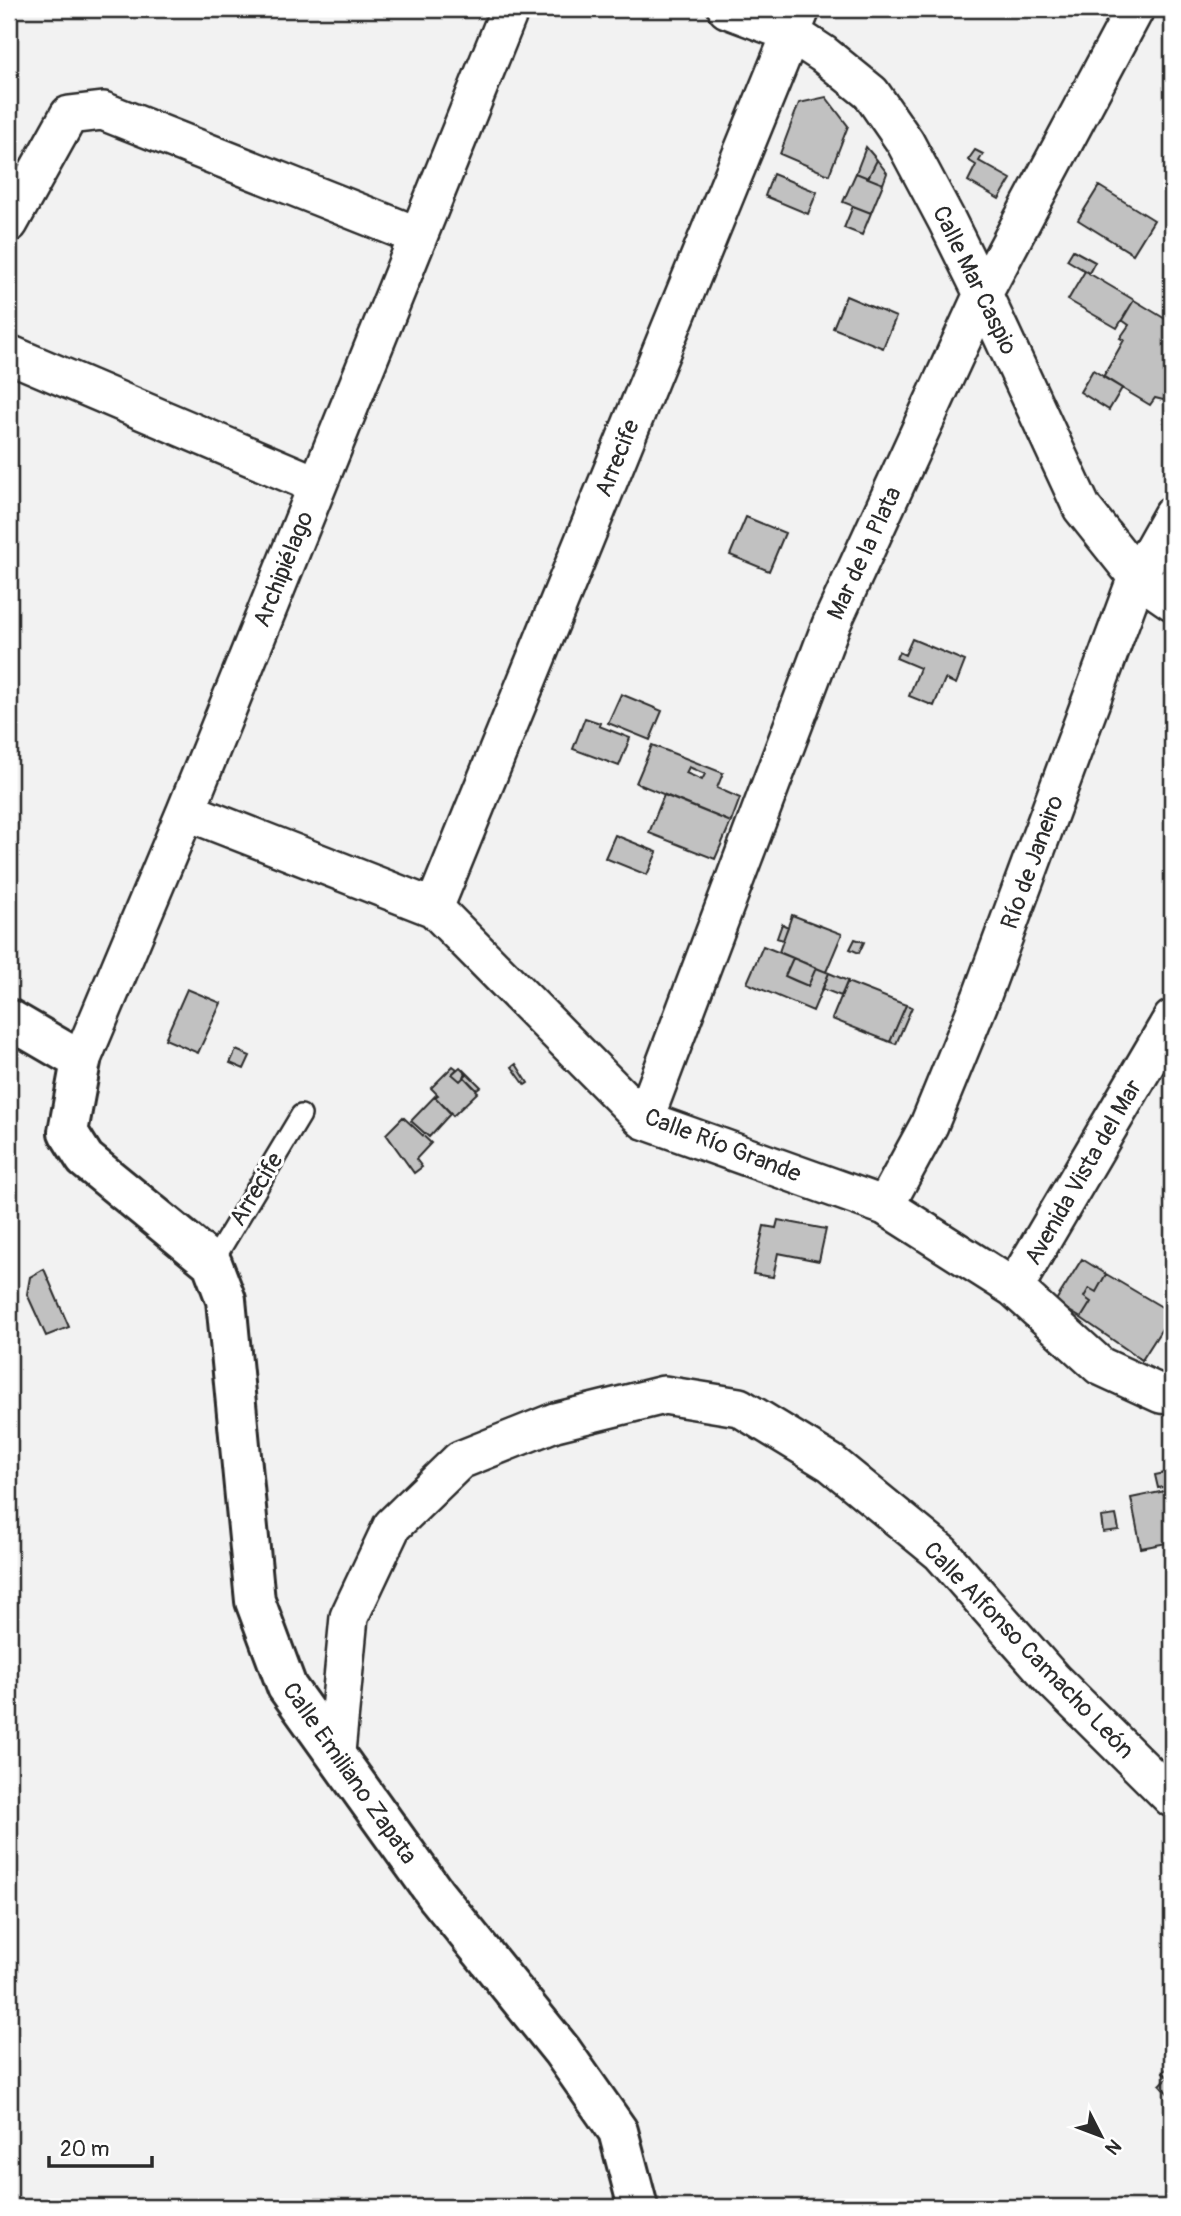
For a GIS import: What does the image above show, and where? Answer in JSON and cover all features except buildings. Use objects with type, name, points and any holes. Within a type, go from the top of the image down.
[{"type":"main road","points":[[9,1018],[80,1061]]},
{"type":"main road","name":"Archipiélago","points":[[68,1132],[80,1061]]},
{"type":"main road","name":"Calle Emiliano Zapata","points":[[68,1132],[85,1159],[212,1263],[226,1300],[255,1601],[287,1687],[436,1895],[562,2052],[618,2132],[638,2207]]},
{"type":"street","name":"Archipiélago","points":[[80,1061],[186,811],[510,9]]},
{"type":"street","name":"Calle Mar Caspio","points":[[727,9],[796,21],[823,54],[871,93],[905,142],[983,294],[1082,508],[1137,578],[1172,601]]},
{"type":"street","name":"Mar de la Plata","points":[[644,1120],[831,625],[983,294],[1135,9]]},
{"type":"street","name":"Arrecife","points":[[434,908],[796,21]]},
{"type":"street","points":[[9,223],[69,115],[103,111],[418,236]]},
{"type":"street","points":[[9,354],[317,485]]},
{"type":"street","name":"Río de Janeiro","points":[[885,1206],[929,1125],[982,998],[1137,578],[1172,515]]},
{"type":"street","name":"Calle Río Grande","points":[[186,811],[434,908],[644,1120],[885,1206],[1014,1288],[1100,1366],[1161,1394],[1172,1395]]},
{"type":"street","name":"Avenida Vista del Mar","points":[[1014,1288],[1172,1019]]},
{"type":"street","name":"Calle Alfonso Camacho León","points":[[336,1752],[349,1617],[392,1525],[460,1460],[555,1422],[664,1395],[739,1406],[831,1463],[941,1553],[1053,1679],[1172,1798]]},
{"type":"lane","name":"Arrecife","points":[[212,1263],[301,1115]]}]
